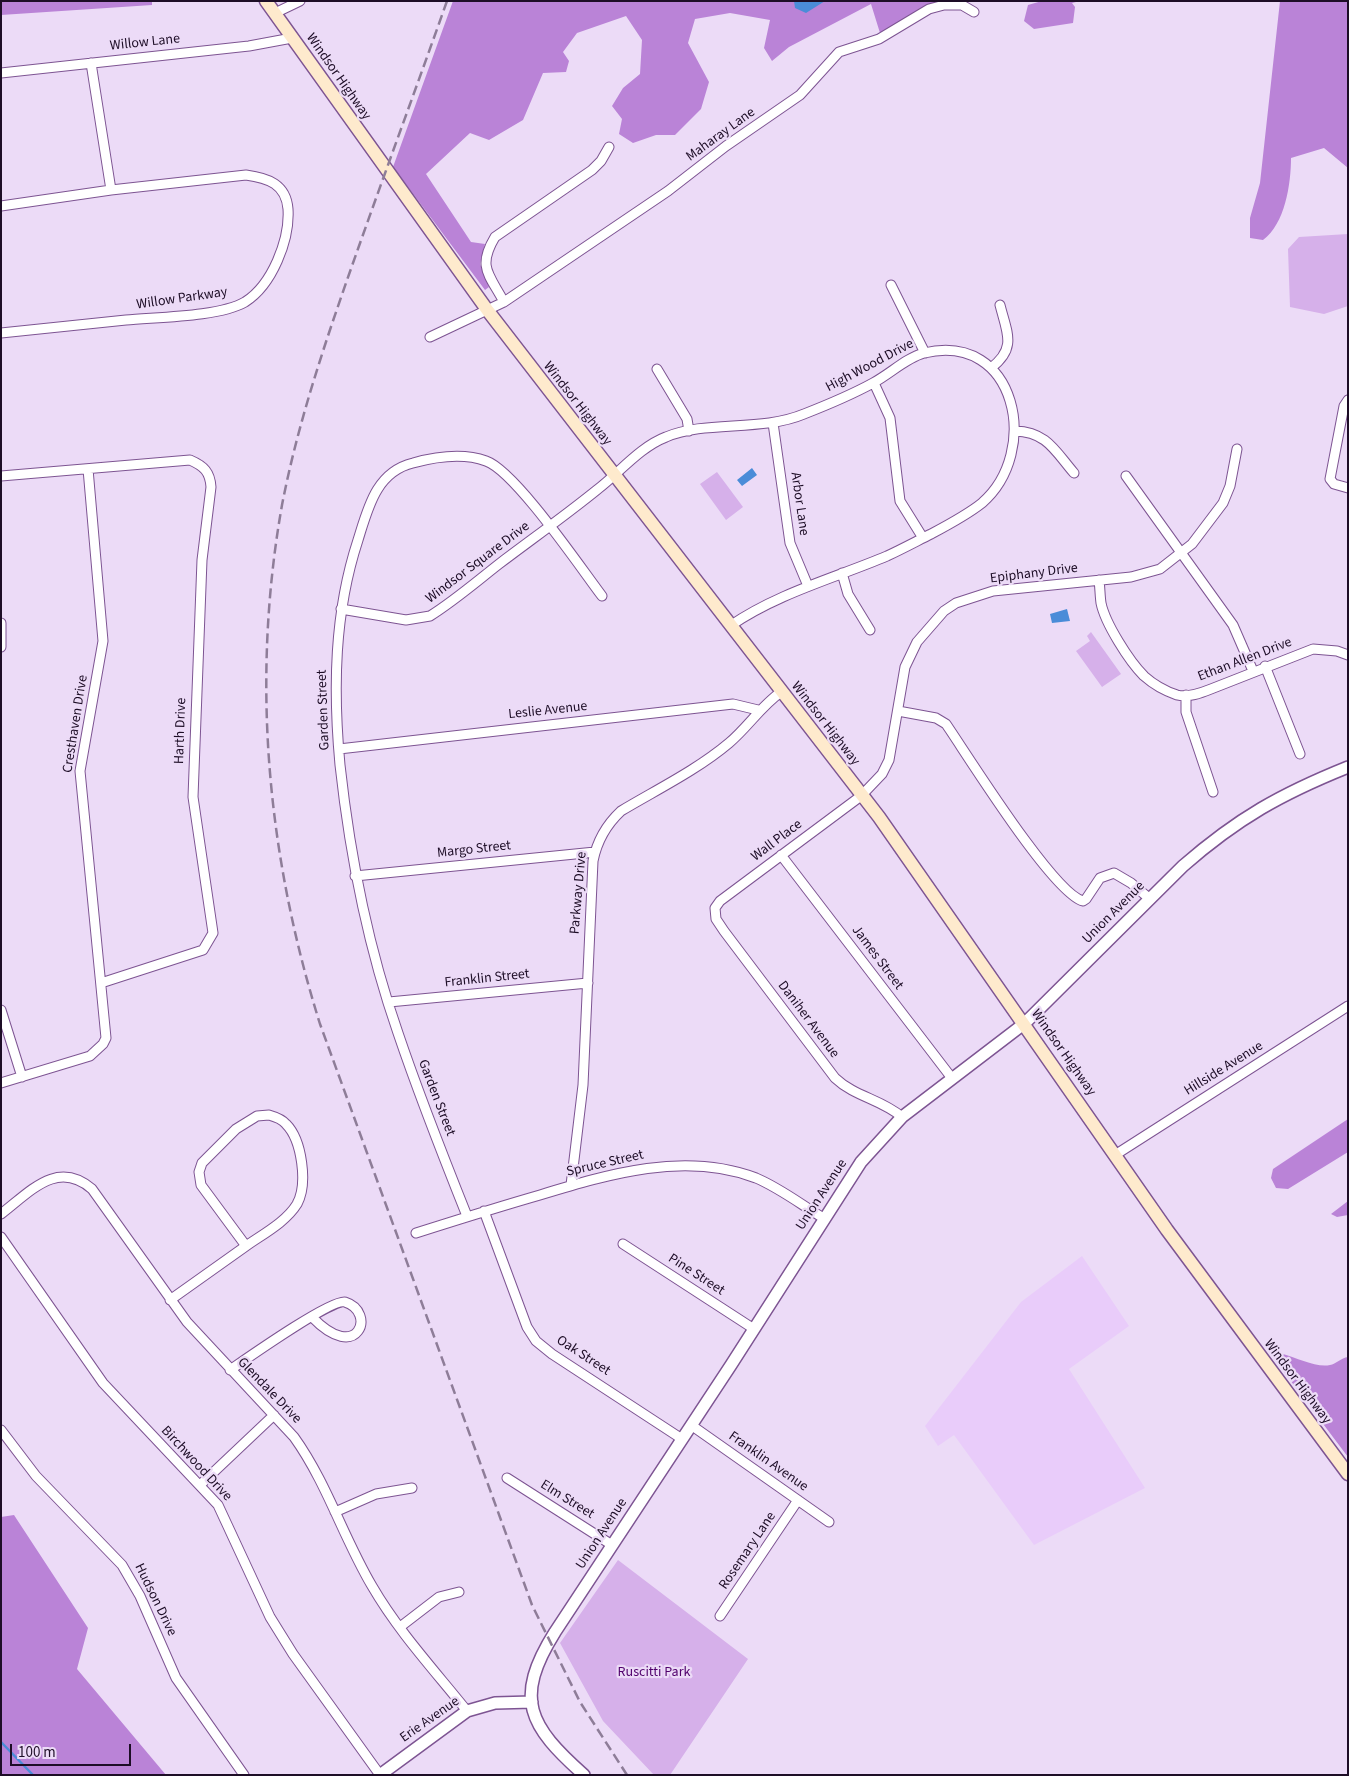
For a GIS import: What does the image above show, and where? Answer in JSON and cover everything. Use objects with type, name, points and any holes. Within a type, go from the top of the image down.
[{"type":"main road","name":"Windsor Highway","points":[[266,1],[488,311],[922,876],[1221,1305],[1348,1474]]},
{"type":"street","points":[[275,13],[300,1]]},
{"type":"street","name":"Maharay Lane","points":[[430,337],[504,302],[662,196],[726,146],[800,95],[838,52],[879,39],[929,9],[944,5],[962,5],[974,12]]},
{"type":"street","name":"Willow Lane","points":[[1,73],[249,46],[292,38]]},
{"type":"street","points":[[91,63],[111,190]]},
{"type":"street","points":[[504,302],[485,265],[486,254],[496,237],[592,170],[601,161],[609,147]]},
{"type":"street","name":"Willow Parkway","points":[[1,206],[111,190],[236,176],[262,177],[275,183],[282,190],[287,205],[289,225],[286,242],[268,275],[255,293],[235,306],[195,314],[1,333]]},
{"type":"street","points":[[891,285],[925,353]]},
{"type":"street","points":[[991,368],[1003,359],[1009,345],[1000,305]]},
{"type":"street","name":"High Wood Drive","points":[[614,476],[647,447],[665,437],[689,431],[773,423],[800,416],[874,383],[925,353],[942,351],[961,353],[979,360],[991,368],[1003,382],[1010,396],[1014,412],[1015,431],[1010,456],[999,483],[990,496],[979,505],[924,538],[889,555],[808,586],[753,610],[730,626]]},
{"type":"street","points":[[656,369],[687,419],[689,431]]},
{"type":"street","points":[[874,383],[890,418],[895,479],[900,501],[924,538]]},
{"type":"street","points":[[1348,400],[1344,406],[1330,479],[1334,484],[1348,488]]},
{"type":"street","name":"Arbor Lane","points":[[773,423],[790,543],[808,586]]},
{"type":"street","points":[[1015,431],[1039,435],[1074,473]]},
{"type":"street","name":"Epiphany Drive","points":[[861,796],[887,768],[906,667],[916,642],[931,623],[950,607],[970,597],[993,591],[1151,573],[1182,554],[1210,524],[1223,503],[1230,486],[1237,449]]},
{"type":"street","name":"Garden Street","points":[[467,1216],[400,1040],[355,876],[345,812],[339,749],[336,676],[340,609],[348,568],[372,499],[387,475],[406,464],[467,456],[487,461],[512,478],[602,596]]},
{"type":"street","name":"Harth Drive","points":[[1,476],[190,460],[204,468],[210,476],[211,487],[202,560],[193,797],[214,933],[203,950],[102,983]]},
{"type":"street","name":"Cresthaven Drive","points":[[88,469],[103,641],[80,771],[102,983]]},
{"type":"street","name":"Windsor Square Drive","points":[[340,609],[406,620],[430,616],[614,476]]},
{"type":"street","points":[[1126,476],[1233,625],[1253,671]]},
{"type":"street","points":[[842,573],[848,594],[870,630]]},
{"type":"street","name":"Ethan Allen Drive","points":[[1100,580],[1101,603],[1107,621],[1143,675],[1159,687],[1179,695],[1211,689],[1265,666],[1313,649],[1337,651],[1348,655]]},
{"type":"street","points":[[1,623],[1,646]]},
{"type":"street","points":[[1265,666],[1300,754]]},
{"type":"street","name":"Parkway Drive","points":[[571,1185],[583,1085],[590,909],[595,852],[610,822],[621,811],[714,755],[737,735],[758,710],[781,692]]},
{"type":"street","points":[[1186,695],[1186,712],[1213,792]]},
{"type":"street","name":"Leslie Avenue","points":[[339,749],[733,704],[744,705],[758,710]]},
{"type":"street","points":[[898,711],[936,718],[946,724],[1036,856],[1064,889],[1074,897],[1083,901],[1086,900],[1100,878],[1114,874],[1131,883],[1150,899]]},
{"type":"street","name":"Union Avenue","points":[[584,1775],[548,1741],[538,1726],[532,1702],[532,1681],[538,1662],[861,1162],[902,1116],[951,1077],[1025,1023],[1190,860],[1240,820],[1278,797],[1348,767]]},
{"type":"street","name":"Wall Place","points":[[714,914],[715,908],[720,901],[861,796]]},
{"type":"street","name":"Margo Street","points":[[355,876],[595,852]]},
{"type":"street","name":"James Street","points":[[781,855],[951,1077]]},
{"type":"street","name":"Daniher Avenue","points":[[714,914],[746,961],[835,1078],[850,1091],[888,1106],[902,1116]]},
{"type":"street","points":[[1,1083],[90,1056],[104,1044],[107,1032],[102,983]]},
{"type":"street","name":"Franklin Street","points":[[389,1002],[588,983]]},
{"type":"street","name":"Hillside Avenue","points":[[1115,1155],[1348,1006]]},
{"type":"street","points":[[1,1010],[26,1075]]},
{"type":"street","points":[[170,1300],[246,1246],[285,1217],[296,1205],[302,1191],[303,1167],[297,1144],[288,1125],[282,1119],[269,1115],[257,1116],[236,1129],[202,1163],[199,1172],[202,1185],[246,1246]]},
{"type":"street","name":"Spruce Street","points":[[416,1233],[571,1185],[639,1168],[667,1166],[716,1168],[758,1179],[824,1219]]},
{"type":"street","name":"Glendale Drive","points":[[1,1214],[48,1180],[58,1176],[70,1176],[80,1180],[92,1189],[187,1322],[274,1415],[307,1454],[336,1512],[351,1548],[373,1588],[400,1627],[466,1711]]},
{"type":"street","name":"Oak Street","points":[[484,1211],[524,1319],[536,1341],[552,1354],[682,1438]]},
{"type":"street","name":"Birchwood Drive","points":[[1,1237],[103,1384],[121,1405],[200,1485],[224,1514],[270,1617],[288,1647],[380,1775]]},
{"type":"street","name":"Pine Street","points":[[623,1244],[754,1329]]},
{"type":"street","points":[[230,1370],[312,1317],[335,1303],[342,1302],[354,1308],[361,1320],[362,1326],[359,1332],[353,1336],[341,1338],[312,1317]]},
{"type":"street","points":[[200,1485],[274,1415]]},
{"type":"street","name":"Franklin Avenue","points":[[691,1425],[829,1522]]},
{"type":"street","name":"Hudson Drive","points":[[1,1430],[36,1476],[122,1565],[140,1596],[176,1678],[244,1775]]},
{"type":"street","name":"Elm Street","points":[[507,1478],[612,1545]]},
{"type":"street","points":[[336,1512],[376,1494],[412,1488]]},
{"type":"street","name":"Rosemary Lane","points":[[720,1616],[798,1500]]},
{"type":"street","points":[[400,1627],[439,1597],[459,1592]]},
{"type":"street","name":"Erie Avenue","points":[[380,1775],[466,1711],[495,1703],[532,1702]]},
{"type":"shaded area","points":[[1,1],[152,1],[152,5],[1,15]]},
{"type":"shaded area","points":[[453,1],[944,1],[880,33],[871,4],[789,47],[772,61],[764,48],[770,20],[730,13],[695,19],[688,43],[709,82],[701,109],[675,135],[656,135],[633,143],[619,134],[622,119],[612,106],[623,88],[640,74],[642,40],[626,16],[577,33],[563,52],[569,61],[566,72],[543,73],[523,120],[489,140],[470,133],[426,174],[471,242],[485,244],[480,264],[489,287],[485,290],[393,167]]},
{"type":"shaded area","points":[[1042,1],[1080,1],[1072,3],[1075,7],[1073,23],[1034,29],[1024,21],[1028,5]]},
{"type":"shaded area","points":[[1280,1],[1348,1],[1348,168],[1324,148],[1291,158],[1290,180],[1282,214],[1271,233],[1263,240],[1250,238],[1250,218],[1260,183]]},
{"type":"shaded area","points":[[1348,1119],[1348,1152],[1288,1189],[1276,1188],[1271,1178],[1273,1169]]},
{"type":"shaded area","points":[[1348,1201],[1348,1215],[1337,1217],[1331,1214]]},
{"type":"shaded area","points":[[1082,1256],[1129,1326],[1069,1369],[1145,1488],[1034,1545],[954,1435],[938,1446],[925,1426],[1021,1302]]},
{"type":"shaded area","points":[[1283,1354],[1325,1366],[1348,1357],[1348,1457],[1278,1364]]},
{"type":"shaded area","points":[[14,1515],[88,1628],[77,1669],[166,1775],[1,1775],[1,1517]]},
{"type":"green space","points":[[1348,234],[1348,306],[1324,314],[1290,307],[1288,249],[1299,237]]},
{"type":"green space","points":[[717,472],[743,507],[726,520],[700,484]]},
{"type":"green space","points":[[1091,632],[1121,674],[1102,687],[1076,651],[1090,641],[1087,636]]},
{"type":"green space","name":"Ruscitti Park","points":[[618,1560],[748,1659],[670,1775],[654,1775],[603,1721],[560,1643]]},
{"type":"water","points":[[794,1],[825,1],[806,13],[795,8]]},
{"type":"water","points":[[752,468],[757,475],[742,486],[737,480]]},
{"type":"water","points":[[1067,609],[1070,621],[1052,623],[1050,614]]},
{"type":"waterway","points":[[1,1742],[33,1775]]},
{"type":"railway","points":[[447,1],[337,310],[306,407],[289,472],[282,505],[273,571],[267,636],[266,702],[270,767],[277,832],[287,896],[320,1024],[532,1605],[580,1702],[627,1775]]}]
